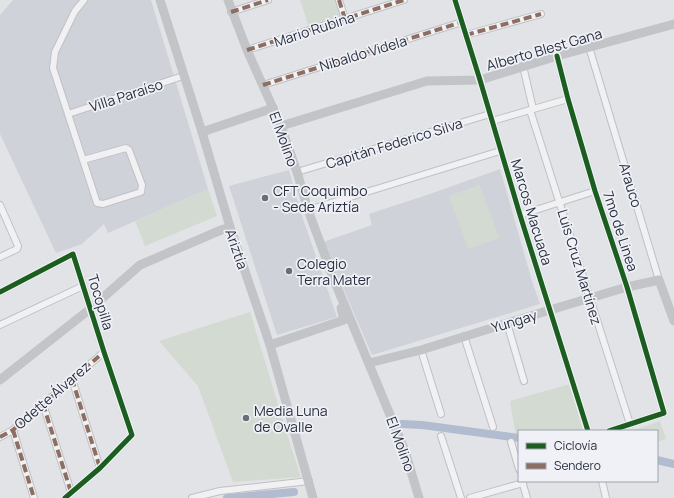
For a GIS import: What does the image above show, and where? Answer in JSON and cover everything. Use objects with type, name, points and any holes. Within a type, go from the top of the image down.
[{"type":"street","points":[[82,160],[126,148],[129,150],[142,185],[140,192],[103,204],[97,203],[82,160],[53,68],[55,52],[75,11],[84,0]]},
{"type":"street","name":"Ariztía","points":[[160,0],[202,132],[230,227],[270,345],[289,408],[313,498]]},
{"type":"street","name":"El Molino","points":[[228,0],[231,12],[281,126],[308,210],[334,280],[405,451],[419,498]]},
{"type":"street","points":[[231,12],[268,0]]},
{"type":"street","points":[[339,0],[345,19]]},
{"type":"street","name":"Mario Rubina","points":[[247,50],[404,0]]},
{"type":"street","name":"Marcos Macuada","points":[[455,0],[500,151],[588,430]]},
{"type":"street","points":[[466,35],[541,14]]},
{"type":"street","name":"Nibaldo Videla","points":[[263,84],[462,22]]},
{"type":"street","name":"Alberto Blest Gana","points":[[281,126],[427,81],[480,80],[557,56],[674,24]]},
{"type":"street","name":"Arauco","points":[[589,47],[659,280],[674,321]]},
{"type":"street","name":"7mo de Linea","points":[[557,56],[595,191],[627,287],[664,413],[630,424]]},
{"type":"street","name":"Luis Cruz Martínez","points":[[523,66],[532,109],[589,299],[630,424]]},
{"type":"street","name":"Villa Paraíso","points":[[68,114],[184,76]]},
{"type":"street","name":"Capitán Federico Silva","points":[[297,172],[491,117],[532,109],[568,99]]},
{"type":"street","points":[[202,132],[274,108]]},
{"type":"street","points":[[308,210],[500,151]]},
{"type":"street","points":[[520,215],[595,191]]},
{"type":"street","points":[[0,205],[18,246],[0,256]]},
{"type":"street","points":[[0,380],[90,309],[140,265],[230,227]]},
{"type":"street","name":"Tocopilla","points":[[0,292],[73,254],[132,435],[100,468]]},
{"type":"street","name":"El Molino","points":[[270,345],[344,320],[334,280]]},
{"type":"street","name":"Yungay","points":[[369,363],[421,350],[627,287],[659,280]]},
{"type":"street","points":[[0,326],[83,286]]},
{"type":"street","points":[[507,323],[524,381]]},
{"type":"street","points":[[464,336],[493,427]]},
{"type":"street","points":[[421,350],[441,414]]},
{"type":"street","name":"Odette Álvarez","points":[[0,437],[13,430],[104,352]]},
{"type":"street","points":[[65,498],[100,468],[72,379]]},
{"type":"street","points":[[43,404],[72,492]]},
{"type":"street","points":[[612,430],[630,424]]},
{"type":"street","points":[[13,430],[34,498]]},
{"type":"street","points":[[441,436],[461,498]]},
{"type":"street","points":[[511,442],[518,466]]},
{"type":"street","points":[[192,498],[220,491],[308,481]]},
{"type":"street","points":[[470,498],[522,482],[527,498]]},
{"type":"street","points":[[602,482],[606,498]]},
{"type":"shaded area","points":[[13,0],[151,0],[208,189],[108,233],[104,224],[82,244],[56,253],[0,134],[0,15]]},
{"type":"shaded area","points":[[300,0],[337,0],[342,17],[309,27]]},
{"type":"shaded area","points":[[500,169],[540,304],[372,355],[323,242],[372,225],[369,214]]},
{"type":"shaded area","name":"Colegio Terra Mater","points":[[289,170],[300,210],[337,317],[277,335],[229,186]]},
{"type":"shaded area","points":[[480,185],[499,238],[468,249],[449,196]]},
{"type":"shaded area","points":[[208,189],[217,216],[145,246],[135,221]]},
{"type":"shaded area","name":"Media Luna de Ovalle","points":[[250,312],[301,477],[233,482],[198,386],[159,341]]},
{"type":"shaded area","points":[[570,384],[583,430],[518,430],[518,442],[510,401]]},
{"type":"shaded area","points":[[660,421],[666,439],[658,442],[658,430],[634,430]]},
{"type":"waterway","points":[[402,424],[422,425],[518,438]]},
{"type":"waterway","points":[[658,460],[674,464]]},
{"type":"waterway","points":[[227,498],[294,492]]},
{"type":"marked path","points":[[231,12],[268,0]]},
{"type":"marked path","points":[[339,0],[345,19]]},
{"type":"marked path","points":[[247,50],[404,0]]},
{"type":"marked path","points":[[466,35],[541,14]]},
{"type":"marked path","points":[[263,85],[462,22]]},
{"type":"marked path","points":[[0,437],[13,430],[104,352]]},
{"type":"marked path","points":[[72,379],[100,468]]},
{"type":"marked path","points":[[43,404],[71,492]]},
{"type":"marked path","points":[[13,430],[34,498]]},
{"type":"cycle path","points":[[455,0],[520,215],[588,430]]},
{"type":"cycle path","points":[[557,56],[595,191],[627,287],[664,413],[612,430]]},
{"type":"cycle path","points":[[0,292],[73,254],[132,435],[100,468],[65,498]]},
{"type":"place","name":"CFT Coquimbo - Sede Ariztía","points":[[265,198]]},
{"type":"place","name":"Colegio Terra Mater","points":[[289,271]]},
{"type":"place","name":"Media Luna de Ovalle","points":[[246,418]]}]
